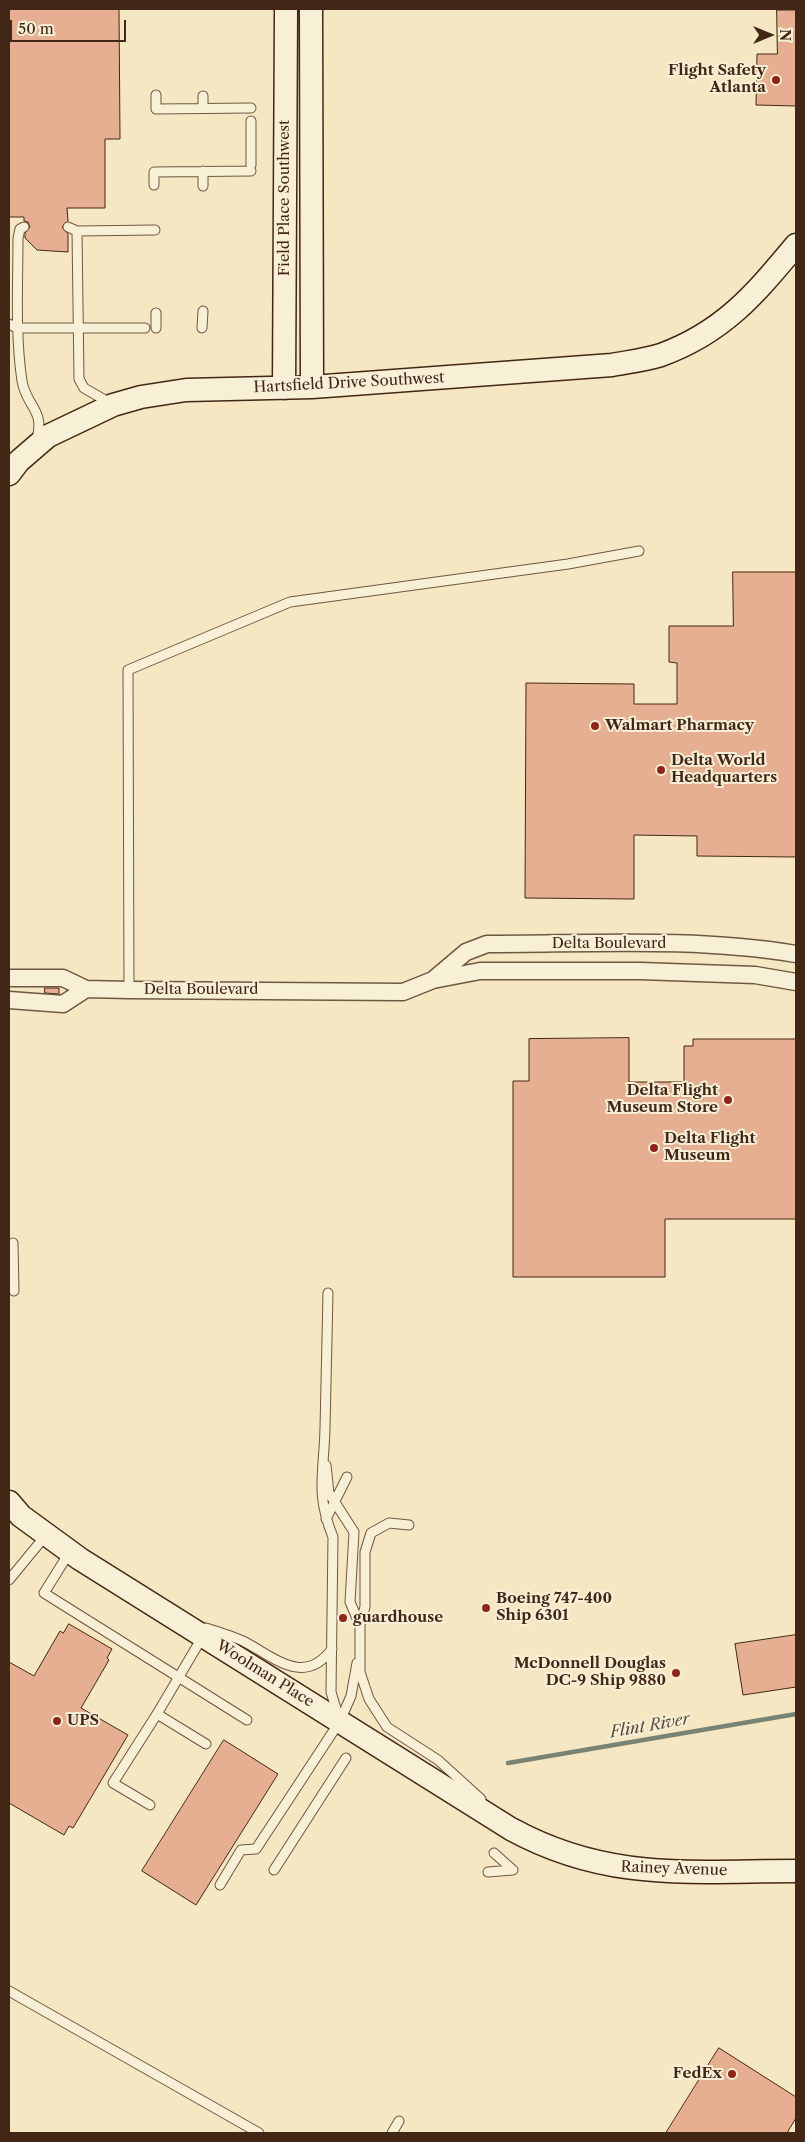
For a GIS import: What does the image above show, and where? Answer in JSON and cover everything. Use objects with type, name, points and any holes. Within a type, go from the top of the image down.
[{"type":"street","name":"Field Place Southwest","points":[[284,388],[286,9]]},
{"type":"street","name":"Field Place Southwest","points":[[311,9],[312,387]]},
{"type":"street","points":[[285,142],[311,141]]},
{"type":"street","name":"Hartsfield Drive Southwest","points":[[9,474],[48,436],[113,405],[186,390],[312,387],[612,365],[660,355],[707,334],[733,314],[753,296],[796,244]]},
{"type":"street","name":"Delta Boulevard","points":[[433,980],[466,952],[487,944],[649,944],[758,948],[796,954]]},
{"type":"street","name":"Delta Boulevard","points":[[9,978],[63,978],[86,989],[404,992],[433,980],[480,971],[640,971],[755,976],[796,982]]},
{"type":"street","points":[[9,1000],[63,1004],[86,989]]},
{"type":"street","name":"Woolman Place","points":[[9,1502],[22,1516],[69,1552],[519,1833]]},
{"type":"street","name":"Rainey Avenue","points":[[519,1833],[581,1859],[639,1870],[796,1871]]},
{"type":"lane","points":[[156,95],[156,108],[251,108]]},
{"type":"lane","points":[[203,96],[203,108]]},
{"type":"lane","points":[[154,185],[154,172],[251,168],[251,121]]},
{"type":"lane","points":[[203,171],[203,186]]},
{"type":"lane","points":[[24,227],[20,229],[18,238],[12,328],[22,383],[29,402],[38,413],[41,424],[32,450]]},
{"type":"lane","points":[[68,227],[77,231],[155,230]]},
{"type":"lane","points":[[77,231],[79,379],[84,388],[113,405]]},
{"type":"lane","points":[[202,311],[202,328]]},
{"type":"lane","points":[[156,313],[156,328]]},
{"type":"lane","points":[[12,328],[145,328]]},
{"type":"lane","points":[[129,990],[128,670],[290,602],[568,564],[639,551]]},
{"type":"lane","points":[[13,1243],[14,1291]]},
{"type":"lane","points":[[328,1293],[324,1450],[320,1488],[326,1519],[333,1537],[332,1692],[340,1720]]},
{"type":"lane","points":[[324,1450],[329,1493],[354,1532],[350,1602],[360,1626]]},
{"type":"lane","points":[[326,1519],[336,1503],[347,1477]]},
{"type":"lane","points":[[409,1525],[389,1523],[371,1533],[365,1552],[365,1607],[360,1626],[360,1649],[362,1681],[368,1699],[382,1722],[392,1731],[449,1769],[519,1833]]},
{"type":"lane","points":[[9,1580],[46,1535]]},
{"type":"lane","points":[[69,1552],[44,1593],[247,1720]]},
{"type":"lane","points":[[167,1614],[241,1640],[290,1668],[305,1668],[318,1663],[325,1659],[332,1649]]},
{"type":"lane","points":[[150,1805],[113,1783],[203,1636]]},
{"type":"lane","points":[[220,1885],[241,1850],[256,1848],[340,1720],[351,1696],[360,1649]]},
{"type":"lane","points":[[157,1714],[206,1744]]},
{"type":"lane","points":[[274,1870],[346,1758]]},
{"type":"lane","points":[[488,1872],[513,1870],[494,1853]]},
{"type":"lane","points":[[9,1990],[260,2133]]},
{"type":"lane","points":[[392,2133],[399,2121]]},
{"type":"building","points":[[9,9],[119,9],[120,139],[105,139],[105,208],[67,208],[68,221],[62,227],[68,234],[68,252],[37,250],[25,238],[25,233],[30,227],[28,222],[24,221],[24,217],[9,217]]},
{"type":"building","name":"Flight Safety Atlanta","points":[[777,10],[796,10],[796,106],[756,105],[757,54],[777,54]]},
{"type":"building","name":"Delta World Headquarters","points":[[733,572],[796,572],[796,857],[697,856],[697,836],[634,835],[634,899],[525,898],[526,683],[634,684],[634,704],[677,704],[677,663],[669,662],[669,626],[733,626]]},
{"type":"building","points":[[45,988],[59,988],[59,994],[45,993]]},
{"type":"building","name":"Delta Flight Museum","points":[[629,1038],[629,1082],[684,1082],[684,1046],[693,1046],[693,1039],[796,1039],[796,1219],[665,1219],[665,1277],[513,1277],[513,1081],[529,1081],[529,1039]]},
{"type":"building","name":"UPS","points":[[69,1624],[112,1649],[107,1658],[109,1660],[81,1708],[128,1735],[73,1828],[69,1826],[64,1835],[9,1803],[9,1662],[34,1676],[60,1631],[63,1633]]},
{"type":"building","points":[[796,1635],[796,1687],[743,1695],[735,1644]]},
{"type":"building","points":[[224,1740],[278,1774],[196,1905],[142,1871]]},
{"type":"building","name":"FedEx","points":[[719,2048],[796,2097],[796,2118],[787,2133],[666,2133]]},
{"type":"waterway","name":"Flint River","points":[[508,1763],[796,1714]]},
{"type":"place","name":"Flight Safety Atlanta","points":[[776,80]]},
{"type":"place","name":"Walmart Pharmacy","points":[[595,726]]},
{"type":"place","name":"Delta World Headquarters","points":[[661,770]]},
{"type":"place","name":"Delta Flight Museum Store","points":[[728,1100]]},
{"type":"place","name":"Delta Flight Museum","points":[[654,1148]]},
{"type":"place","name":"Boeing 747-400 Ship 6301","points":[[486,1608]]},
{"type":"place","name":"guardhouse","points":[[343,1618]]},
{"type":"place","name":"McDonnell Douglas DC-9 Ship 9880","points":[[676,1673]]},
{"type":"place","name":"UPS","points":[[57,1721]]},
{"type":"place","name":"FedEx","points":[[732,2074]]}]
